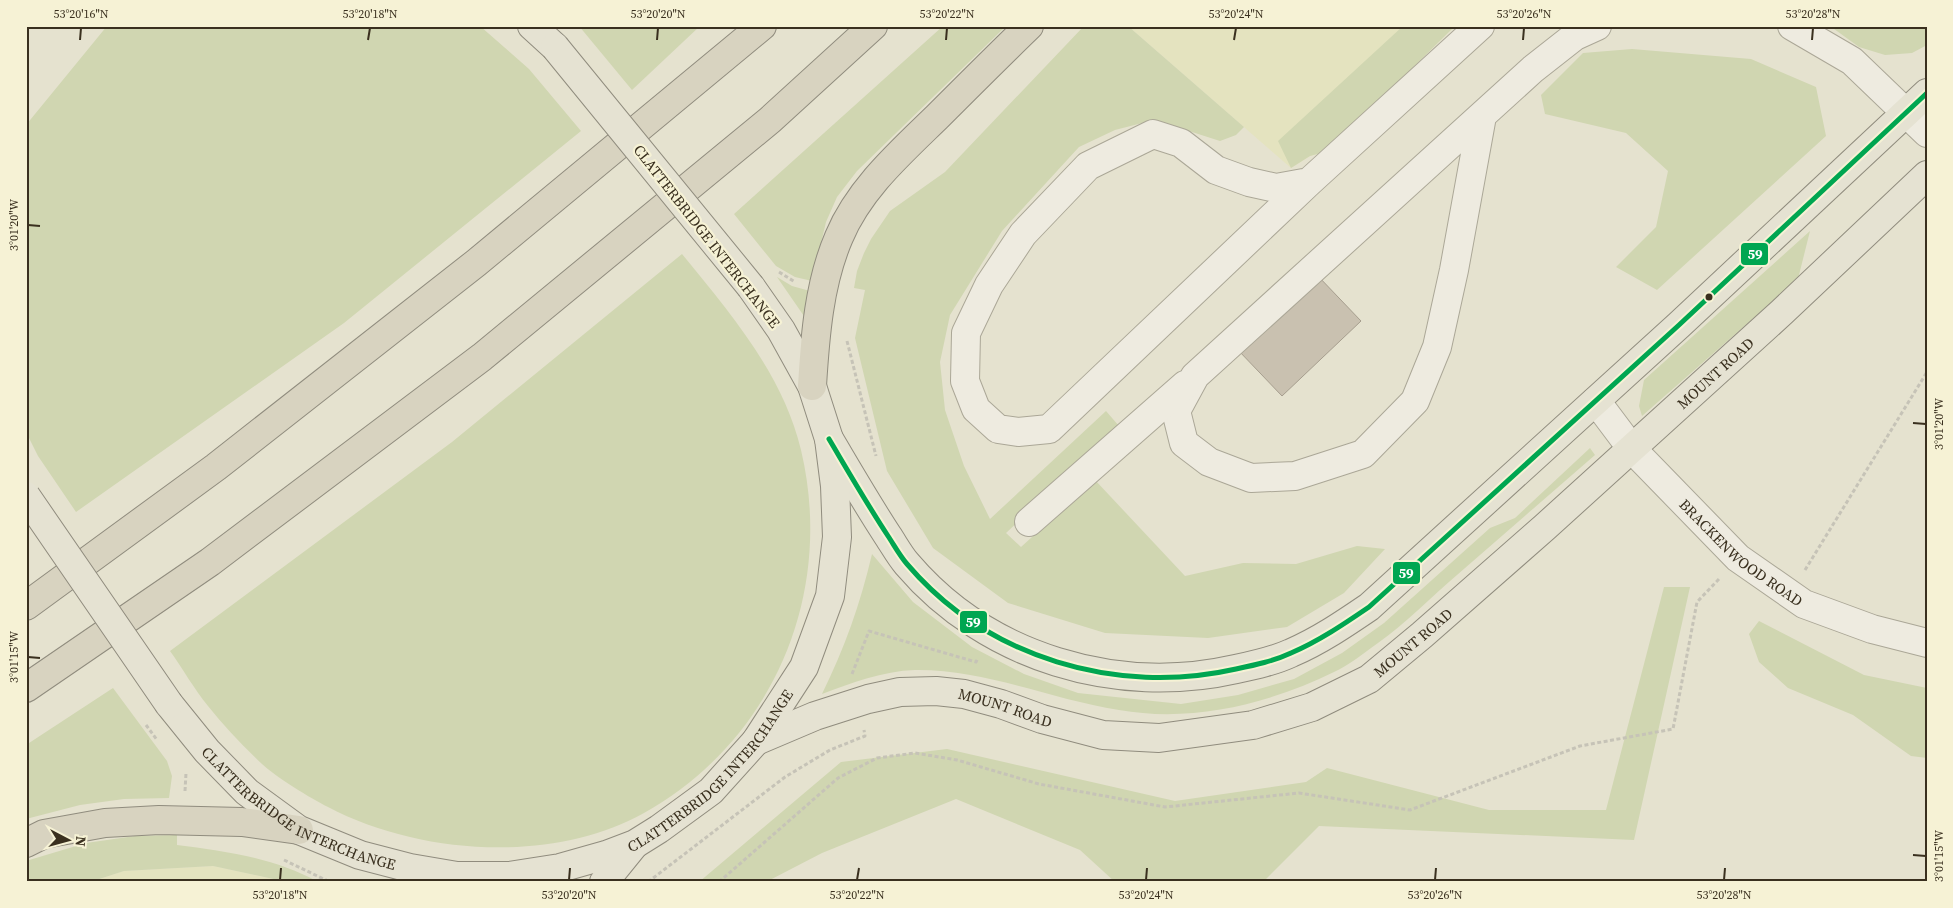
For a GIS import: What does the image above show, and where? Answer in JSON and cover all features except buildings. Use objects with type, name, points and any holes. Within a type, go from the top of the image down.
[{"type":"highway","points":[[26,606],[216,467],[476,263],[762,26]]},
{"type":"highway","points":[[26,688],[210,562],[482,357],[770,120],[873,26]]},
{"type":"highway","points":[[812,386],[818,323],[828,273],[839,237],[853,211],[869,186],[882,172],[1029,26]]},
{"type":"highway","points":[[26,842],[44,834],[106,823],[159,820],[242,822],[299,830]]},
{"type":"main road","name":"CLATTERBRIDGE INTERCHANGE","points":[[26,496],[170,704],[207,751],[247,792],[299,830],[360,855],[410,868],[457,876],[509,876],[560,868],[606,856],[635,844],[711,791],[756,741],[804,667],[830,596],[837,537],[835,486],[829,439],[812,386],[781,330],[751,287],[555,47],[532,26]]},
{"type":"main road","points":[[829,439],[906,563],[930,588],[975,623],[1011,645],[1072,667],[1108,674],[1142,677],[1181,678],[1260,664],[1291,653],[1337,629],[1369,607],[1596,402],[1927,93]]},
{"type":"main road","name":"MOUNT ROAD","points":[[756,741],[815,716],[868,699],[900,692],[936,691],[964,694],[1001,704],[1042,719],[1103,735],[1159,738],[1254,725],[1312,707],[1369,679],[1546,528],[1782,312],[1927,175]]},
{"type":"main road","points":[[604,882],[635,844]]},
{"type":"main road","points":[[360,855],[378,882]]},
{"type":"street","points":[[1310,182],[1276,188],[1249,182],[1216,170],[1180,143],[1153,134],[1088,166],[1023,234],[989,285],[966,333],[965,381],[976,409],[998,429],[1018,432],[1049,429],[1310,182],[1480,26]]},
{"type":"street","points":[[1030,522],[1195,376],[1533,69],[1575,36],[1597,26]]},
{"type":"street","points":[[1792,26],[1852,61],[1927,133]]},
{"type":"street","points":[[1195,376],[1176,411],[1184,442],[1209,462],[1251,478],[1295,476],[1363,454],[1415,400],[1437,346],[1454,270],[1482,116]]},
{"type":"street","name":"BRACKENWOOD ROAD","points":[[1596,402],[1632,448],[1738,558],[1804,604],[1872,629],[1927,643]]},
{"type":"path","points":[[1790,594],[1927,372]]},
{"type":"path","points":[[719,882],[838,778],[877,758],[915,753],[957,760],[1039,784],[1165,808],[1299,793],[1410,810],[1580,746],[1673,729],[1697,602],[1738,558]]},
{"type":"green space","points":[[107,26],[480,26],[529,69],[581,131],[344,323],[76,512],[38,456],[26,432],[26,125]]},
{"type":"green space","points":[[579,26],[700,26],[632,90]]},
{"type":"green space","points":[[943,26],[1006,26],[857,171],[837,197],[826,222],[812,281],[795,277],[776,266],[734,214]]},
{"type":"green space","points":[[1084,26],[1128,26],[1244,127],[1236,135],[1220,141],[1164,123],[1146,122],[1115,130],[1079,147],[1002,231],[950,315],[940,362],[945,410],[964,466],[990,519],[1106,411],[1119,426],[1006,533],[1021,547],[1095,480],[1185,576],[1243,563],[1296,564],[1357,546],[1385,549],[1344,593],[1287,627],[1208,638],[1105,633],[1008,603],[933,548],[887,471],[855,338],[865,290],[854,288],[857,271],[864,253],[890,211],[945,172]]},
{"type":"green space","points":[[1128,26],[1455,26],[1328,151],[1310,156],[1291,168]]},
{"type":"green space","points":[[1403,26],[1455,26],[1328,151],[1310,156],[1291,168],[1278,141]]},
{"type":"green space","points":[[1830,26],[1927,26],[1927,45],[1912,53],[1885,55],[1859,47]]},
{"type":"green space","points":[[1632,49],[1751,59],[1816,87],[1826,136],[1657,290],[1616,267],[1656,227],[1668,171],[1626,133],[1545,114],[1541,95],[1583,53]]},
{"type":"green space","points":[[1810,231],[1798,279],[1642,416],[1639,406],[1644,380]]},
{"type":"green space","points":[[682,254],[753,346],[782,396],[793,422],[801,450],[809,504],[809,557],[801,608],[784,658],[760,704],[728,746],[689,782],[644,813],[608,829],[569,840],[528,846],[486,847],[444,843],[403,835],[364,823],[328,807],[268,769],[214,713],[170,651],[452,442]]},
{"type":"green space","points":[[777,277],[792,286],[810,291],[806,319]]},
{"type":"green space","points":[[1590,448],[1595,455],[1388,636],[1340,669],[1309,683],[1257,702],[1202,712],[1147,713],[1093,705],[967,674],[915,670],[879,675],[822,694],[851,626],[872,554],[913,602],[972,647],[1024,674],[1078,693],[1181,704],[1238,695],[1294,679],[1342,653],[1384,623],[1490,528],[1515,518]]},
{"type":"green space","points":[[1664,587],[1690,587],[1634,840],[1319,826],[1266,879],[1260,882],[1115,882],[1080,850],[956,799],[822,853],[766,882],[699,882],[841,762],[947,749],[1175,801],[1306,782],[1327,768],[1489,810],[1606,810]]},
{"type":"green space","points":[[1759,621],[1864,675],[1927,688],[1927,758],[1911,756],[1853,715],[1788,688],[1759,662],[1749,634]]},
{"type":"green space","points":[[113,688],[167,761],[172,776],[169,798],[124,799],[80,805],[26,819],[26,745]]},
{"type":"green space","points":[[177,835],[177,845],[231,853],[267,861],[318,882],[287,882],[213,866],[124,871],[90,882],[26,882],[26,861],[86,843],[135,836]]},
{"type":"green space","points":[[213,866],[287,882],[90,882],[124,871]]},
{"type":"transit line","name":"59","points":[[829,439],[907,564],[939,597],[975,624],[1015,646],[1057,662],[1101,672],[1146,677],[1191,676],[1271,661],[1311,643],[1369,607],[1679,325],[1927,93]]}]
